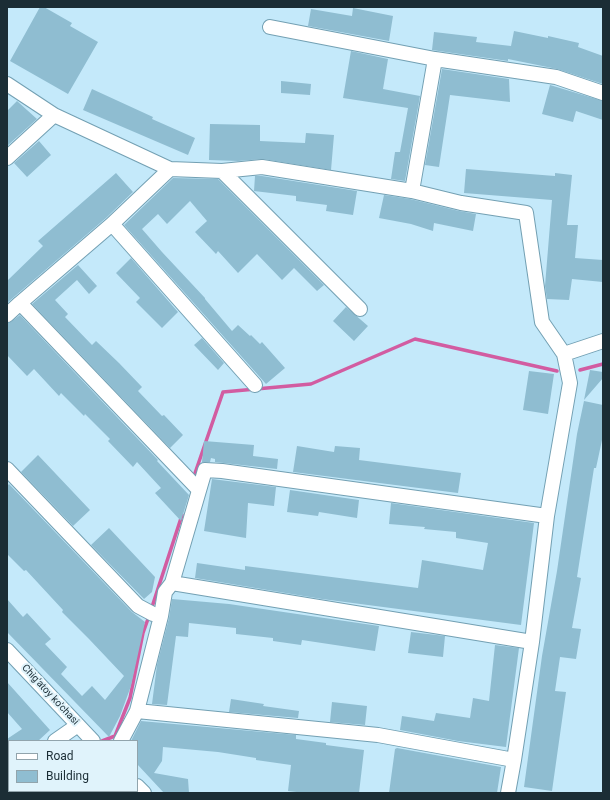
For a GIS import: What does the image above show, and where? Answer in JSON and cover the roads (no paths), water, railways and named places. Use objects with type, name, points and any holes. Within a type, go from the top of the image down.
[{"type":"street","points":[[270,28],[435,59],[556,77],[603,93]]},
{"type":"street","points":[[412,191],[435,59]]},
{"type":"street","points":[[7,84],[54,115],[170,169],[222,171],[262,167],[412,191],[461,203],[526,213],[542,322],[564,354],[570,382],[547,516],[532,642],[508,793]]},
{"type":"street","points":[[7,158],[54,115]]},
{"type":"street","points":[[7,315],[112,224],[170,169]]},
{"type":"street","points":[[222,171],[360,309]]},
{"type":"street","points":[[112,224],[255,385]]},
{"type":"street","points":[[20,303],[199,490]]},
{"type":"street","points":[[564,354],[603,341]]},
{"type":"street","points":[[7,469],[138,606],[157,615]]},
{"type":"street","points":[[122,740],[136,711],[157,615],[165,592],[172,583],[205,470],[222,471],[547,516]]},
{"type":"street","points":[[172,583],[532,642]]},
{"type":"street","name":"Chig'atoy ko'chasi","points":[[7,650],[92,740]]},
{"type":"street","points":[[136,711],[378,736],[514,760]]},
{"type":"street","points":[[56,740],[78,725]]},
{"type":"waterway","points":[[193,479],[223,392],[311,384],[415,339],[557,371]]},
{"type":"waterway","points":[[580,370],[603,364]]},
{"type":"waterway","points":[[151,610],[182,515]]},
{"type":"waterway","points":[[105,740],[115,736],[130,698],[143,633],[149,616]]}]
